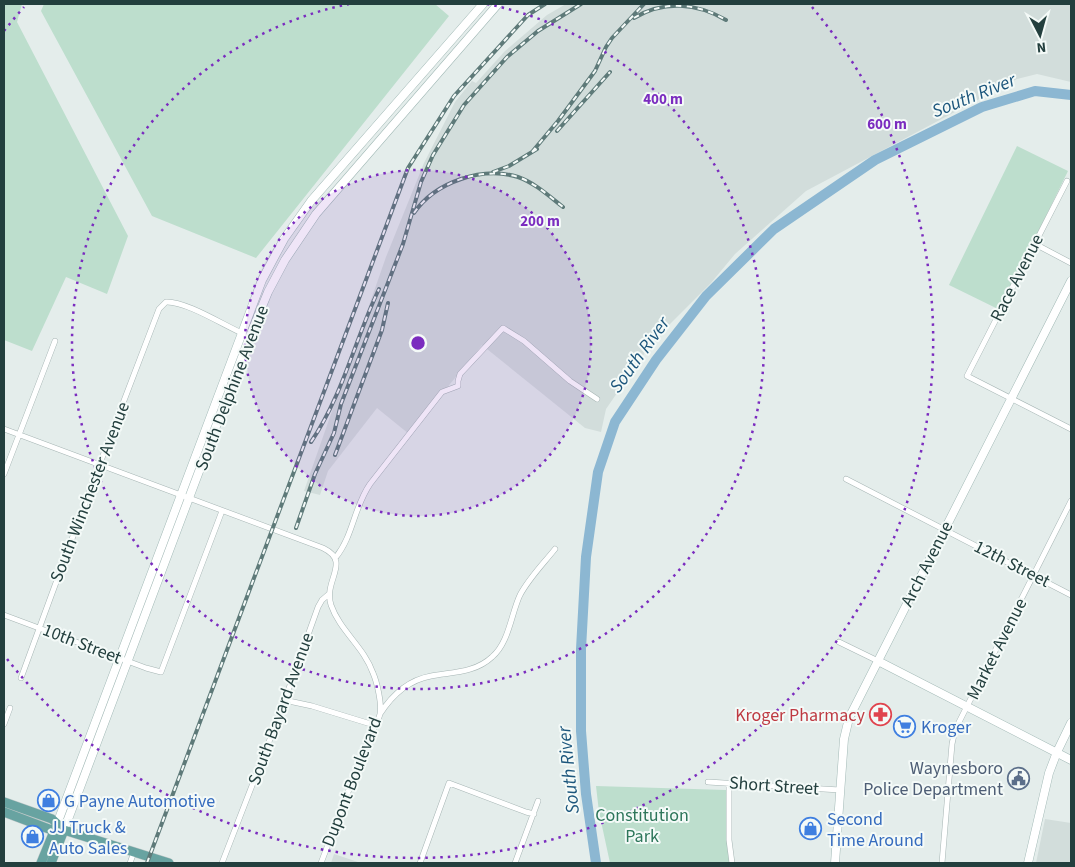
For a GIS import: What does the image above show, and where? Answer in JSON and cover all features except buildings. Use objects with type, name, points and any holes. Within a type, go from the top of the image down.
[{"type":"main road","name":"South Delphine Avenue","points":[[59,828],[118,658],[262,280],[284,239],[299,218],[483,4]]},
{"type":"main road","name":"South Delphine Avenue","points":[[59,828],[128,662],[250,336],[268,292],[285,260],[316,214],[498,4]]},
{"type":"main road","name":"Arch Avenue","points":[[835,863],[840,790],[846,729],[849,718],[1071,281]]},
{"type":"main road","points":[[878,661],[1071,760]]},
{"type":"main road","points":[[1028,863],[1045,786],[1057,752],[1071,723]]},
{"type":"main road","points":[[4,802],[52,819],[59,828]]},
{"type":"main road","points":[[4,812],[49,829],[59,828],[169,863]]},
{"type":"main road","points":[[41,863],[59,828]]},
{"type":"main road","points":[[51,863],[59,828]]},
{"type":"street","name":"Race Avenue","points":[[1011,398],[967,376],[1067,181]]},
{"type":"street","points":[[1034,244],[1071,263]]},
{"type":"street","name":"South Winchester Avenue","points":[[21,678],[161,306],[166,302],[175,303],[211,317],[241,332]]},
{"type":"street","name":"South Bayard Avenue","points":[[222,863],[318,607],[329,594],[337,565],[336,557],[346,542],[364,493],[442,392],[458,386],[460,374],[503,328],[524,341],[570,381],[597,399]]},
{"type":"street","points":[[241,332],[250,336]]},
{"type":"street","points":[[4,474],[55,341]]},
{"type":"street","points":[[1011,398],[1071,429]]},
{"type":"street","points":[[4,429],[323,548],[336,557]]},
{"type":"street","name":"12th Street","points":[[846,479],[1071,595]]},
{"type":"street","name":"Market Avenue","points":[[942,863],[952,744],[955,730],[1071,501]]},
{"type":"street","name":"10th Street","points":[[4,616],[160,673],[169,654],[222,511]]},
{"type":"street","points":[[380,714],[393,696],[418,680],[473,668],[494,656],[502,643],[521,594],[555,549]]},
{"type":"street","name":"Dupont Boulevard","points":[[321,863],[374,725],[380,714],[379,693],[373,673],[363,652],[336,615],[329,594]]},
{"type":"street","points":[[839,642],[878,661]]},
{"type":"street","points":[[284,700],[312,706],[374,725]]},
{"type":"street","points":[[4,724],[10,708]]},
{"type":"street","name":"Short Street","points":[[708,782],[840,790]]},
{"type":"street","points":[[420,863],[449,783],[534,814]]},
{"type":"street","points":[[729,783],[729,840],[732,863]]},
{"type":"street","points":[[514,863],[538,801]]},
{"type":"street","points":[[130,863],[134,852]]},
{"type":"shaded area","points":[[566,4],[1071,4],[1071,82],[1037,74],[1017,79],[806,191],[735,254],[711,283],[653,341],[606,409],[601,432],[585,428],[482,345],[409,434],[377,408],[328,471],[320,495],[304,491],[386,257],[424,163],[455,102],[472,81],[476,83],[505,51],[547,15]]},
{"type":"shaded area","points":[[1045,819],[1071,823],[1071,863],[1036,863]]},
{"type":"shaded area","points":[[334,854],[361,863],[331,863]]},
{"type":"green space","points":[[4,4],[22,4],[17,22],[128,236],[107,294],[66,277],[32,351],[4,340]]},
{"type":"green space","points":[[44,4],[435,4],[449,16],[256,258],[152,216],[41,11]]},
{"type":"green space","points":[[1017,146],[1068,171],[1000,310],[949,285]]},
{"type":"green space","name":"Constitution Park","points":[[596,786],[726,790],[731,863],[610,863],[599,812]]},
{"type":"waterway","name":"South River","points":[[596,863],[586,794],[581,731],[581,649],[586,557],[598,472],[615,422],[656,360],[706,296],[774,229],[875,160],[982,107],[1035,91],[1071,95]]},
{"type":"railway","points":[[147,863],[408,168],[454,96],[528,15],[545,4]]},
{"type":"railway","points":[[296,528],[315,474],[334,433],[341,404],[403,244],[421,182],[433,155],[464,105],[507,57],[538,31],[581,4]]},
{"type":"railway","points":[[532,152],[595,71],[612,38],[644,4]]},
{"type":"railway","points":[[634,18],[657,8],[680,6],[704,10],[726,20]]},
{"type":"railway","points":[[557,131],[610,72]]},
{"type":"railway","points":[[493,172],[509,166],[537,149]]},
{"type":"railway","points":[[414,213],[423,202],[447,185],[475,175],[490,174],[518,177],[542,190],[563,207]]},
{"type":"railway","points":[[311,442],[332,405],[379,289]]},
{"type":"railway","points":[[335,455],[382,330],[388,303]]},
{"type":"place","name":"Kroger Pharmacy","points":[[881,715]]},
{"type":"place","name":"Kroger","points":[[905,727]]},
{"type":"place","name":"Waynesboro Police Department","points":[[1019,778]]},
{"type":"place","name":"G Payne Automotive","points":[[48,801]]},
{"type":"place","name":"Second Time Around","points":[[811,829]]},
{"type":"place","name":"JJ Truck & Auto Sales","points":[[33,837]]}]
